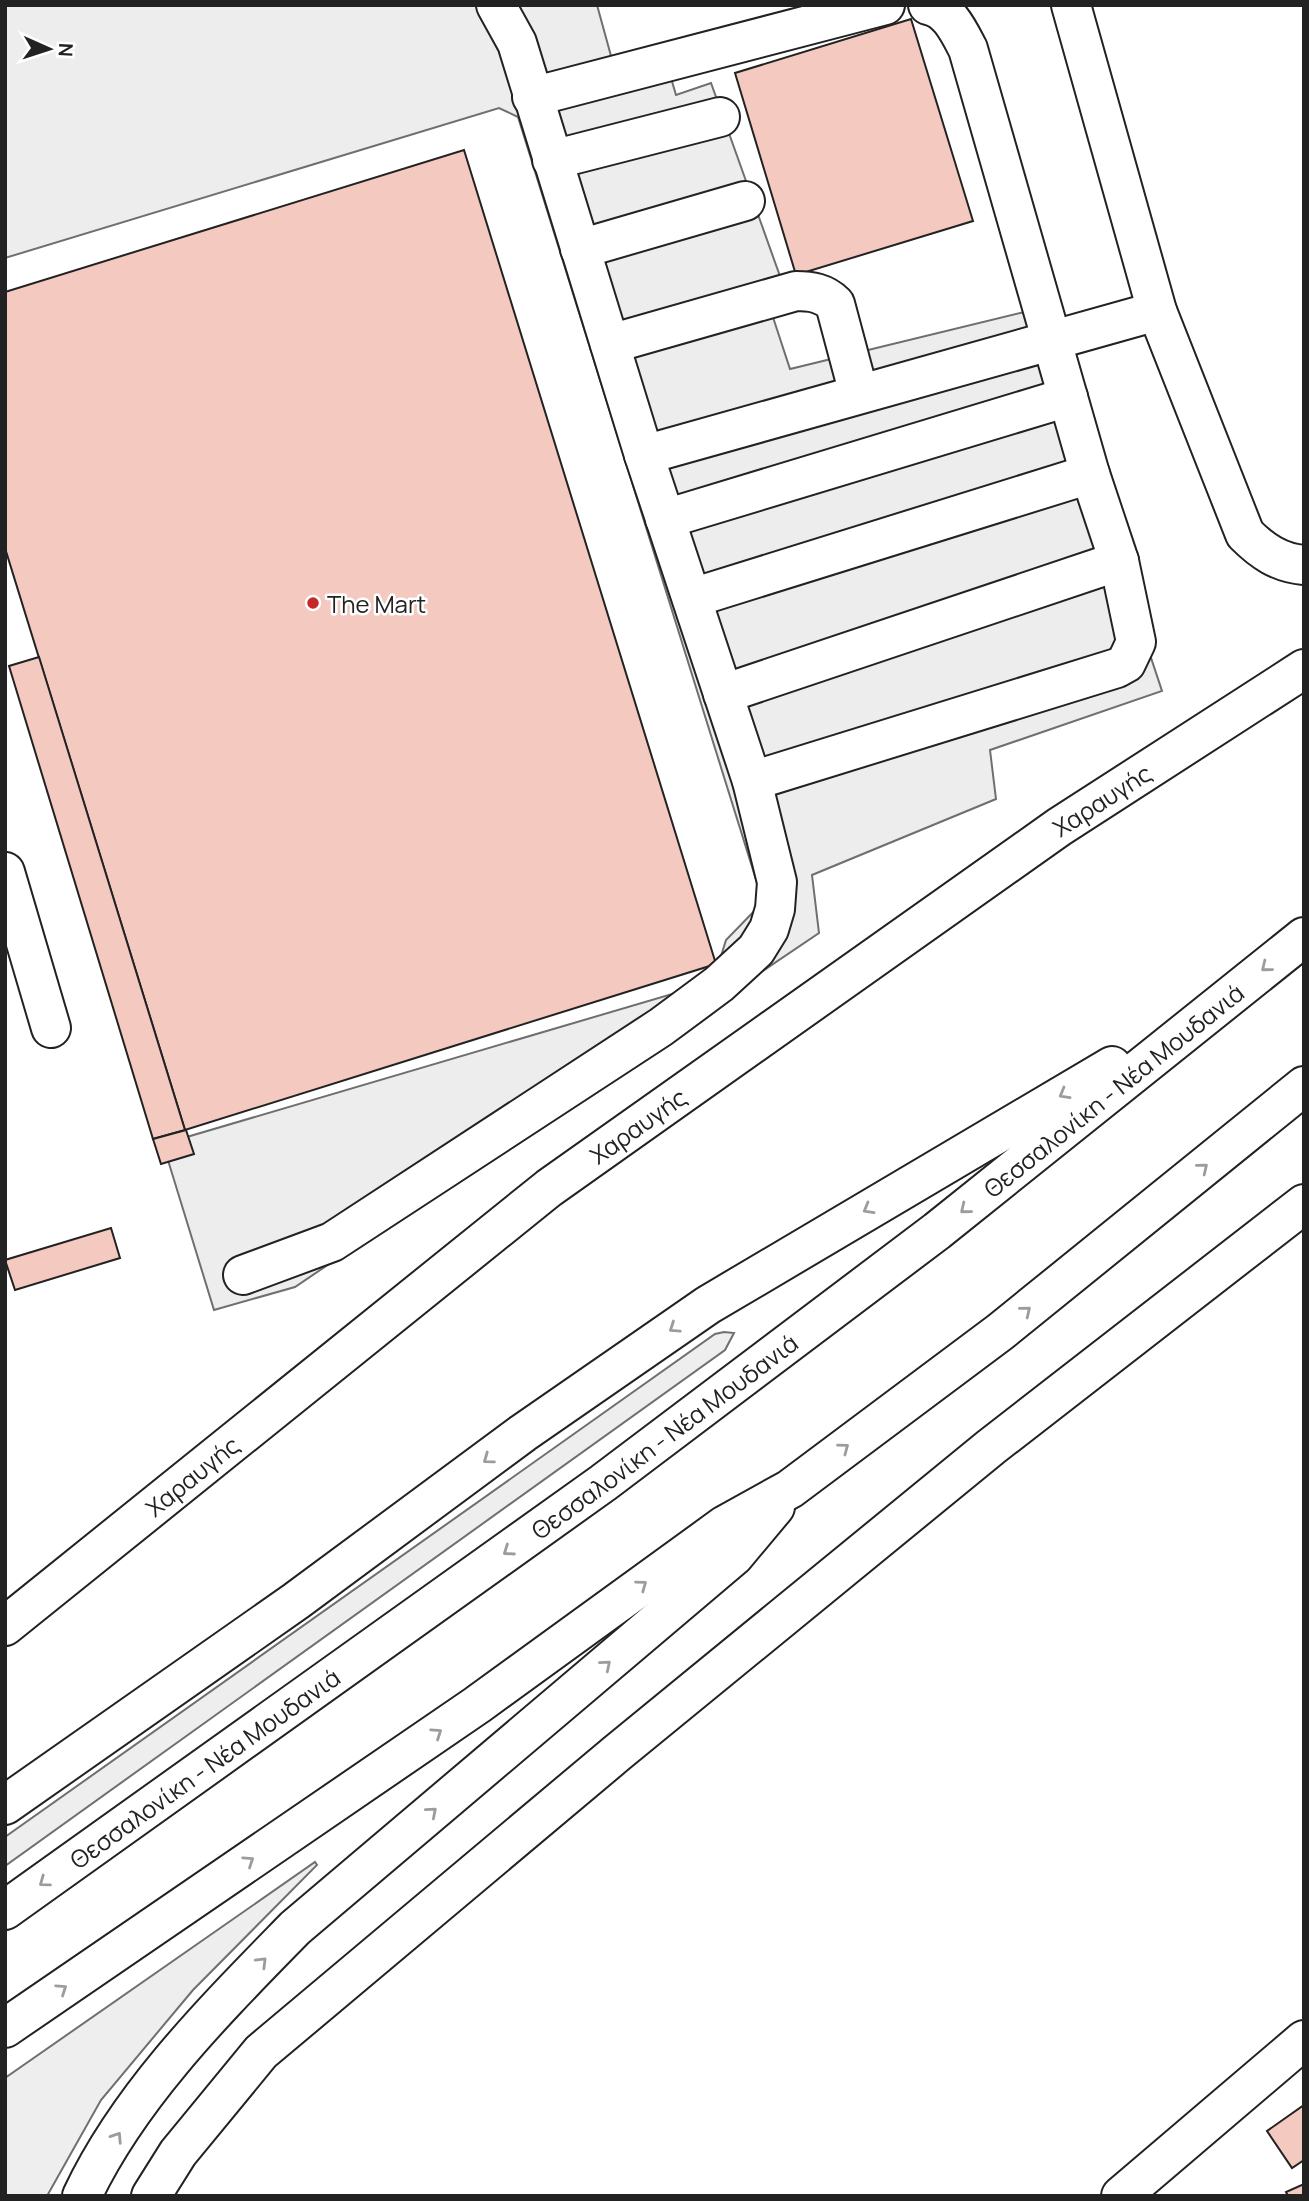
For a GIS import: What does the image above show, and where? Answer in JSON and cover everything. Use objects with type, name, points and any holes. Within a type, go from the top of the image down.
[{"type":"main road","points":[[243,1275],[332,1242],[661,1027],[719,984],[756,950],[769,929],[777,882],[752,781],[665,519],[516,44],[496,5]]},
{"type":"main road","points":[[532,97],[885,5]]},
{"type":"main road","points":[[752,781],[1126,663],[1136,642],[1119,561],[1090,474],[968,49],[955,23],[936,6],[928,5]]},
{"type":"main road","points":[[1071,5],[1157,311],[1245,534],[1262,551],[1290,564],[1304,565]]},
{"type":"main road","points":[[552,160],[720,117]]},
{"type":"main road","points":[[580,249],[745,201]]},
{"type":"main road","points":[[610,344],[796,290],[816,293],[827,296],[835,304],[859,394]]},
{"type":"main road","points":[[645,455],[1157,311]]},
{"type":"main road","points":[[665,519],[1068,397]]},
{"type":"main road","points":[[692,598],[1090,474]]},
{"type":"main road","points":[[723,694],[1119,561]]},
{"type":"main road","name":"Χαραυγής","points":[[5,1626],[548,1188],[1059,827],[1304,669]]},
{"type":"main road","points":[[5,872],[51,1028]]},
{"type":"main road","name":"Θεσσαλονίκη - Νέα Μουδανιά","points":[[5,1910],[603,1483],[937,1231],[1304,937]]},
{"type":"main road","points":[[6,1804],[296,1601],[523,1433],[708,1305],[1228,997]]},
{"type":"main road","points":[[5,2028],[477,1705],[725,1525],[790,1489],[1000,1332],[1304,1086]]},
{"type":"main road","points":[[150,2196],[187,2143],[261,2052],[617,1753],[991,1447],[1304,1204]]},
{"type":"main road","points":[[82,2196],[151,2085],[230,1994],[295,1928],[734,1556],[790,1489]]},
{"type":"main road","points":[[1121,2196],[1304,2040]]},
{"type":"shaded area","points":[[5,5],[597,5],[616,74],[666,61],[676,95],[711,83],[786,293],[767,299],[790,369],[1041,308],[1090,474],[1162,691],[990,750],[996,799],[812,875],[819,933],[295,1287],[214,1310],[163,1144],[713,982],[726,940],[763,902],[518,117],[499,108],[5,258]]},
{"type":"shaded area","points":[[734,1333],[725,1350],[5,1866],[5,1837],[715,1334]]},
{"type":"shaded area","points":[[315,1862],[317,1865],[193,1990],[101,2100],[47,2196],[5,2196],[5,2078]]},
{"type":"building","points":[[911,19],[973,221],[796,275],[735,73]]},
{"type":"building","name":"The Mart","points":[[464,150],[716,964],[185,1130],[5,548],[5,292]]},
{"type":"building","points":[[39,657],[185,1130],[153,1139],[9,666]]},
{"type":"building","points":[[186,1130],[194,1154],[161,1164],[153,1139]]},
{"type":"building","points":[[111,1228],[120,1258],[15,1290],[5,1260]]},
{"type":"building","points":[[1304,2105],[1304,2160],[1292,2168],[1267,2131]]},
{"type":"building","points":[[1304,2184],[1304,2196],[1288,2196],[1286,2192]]},
{"type":"place","name":"The Mart","points":[[313,603]]}]
